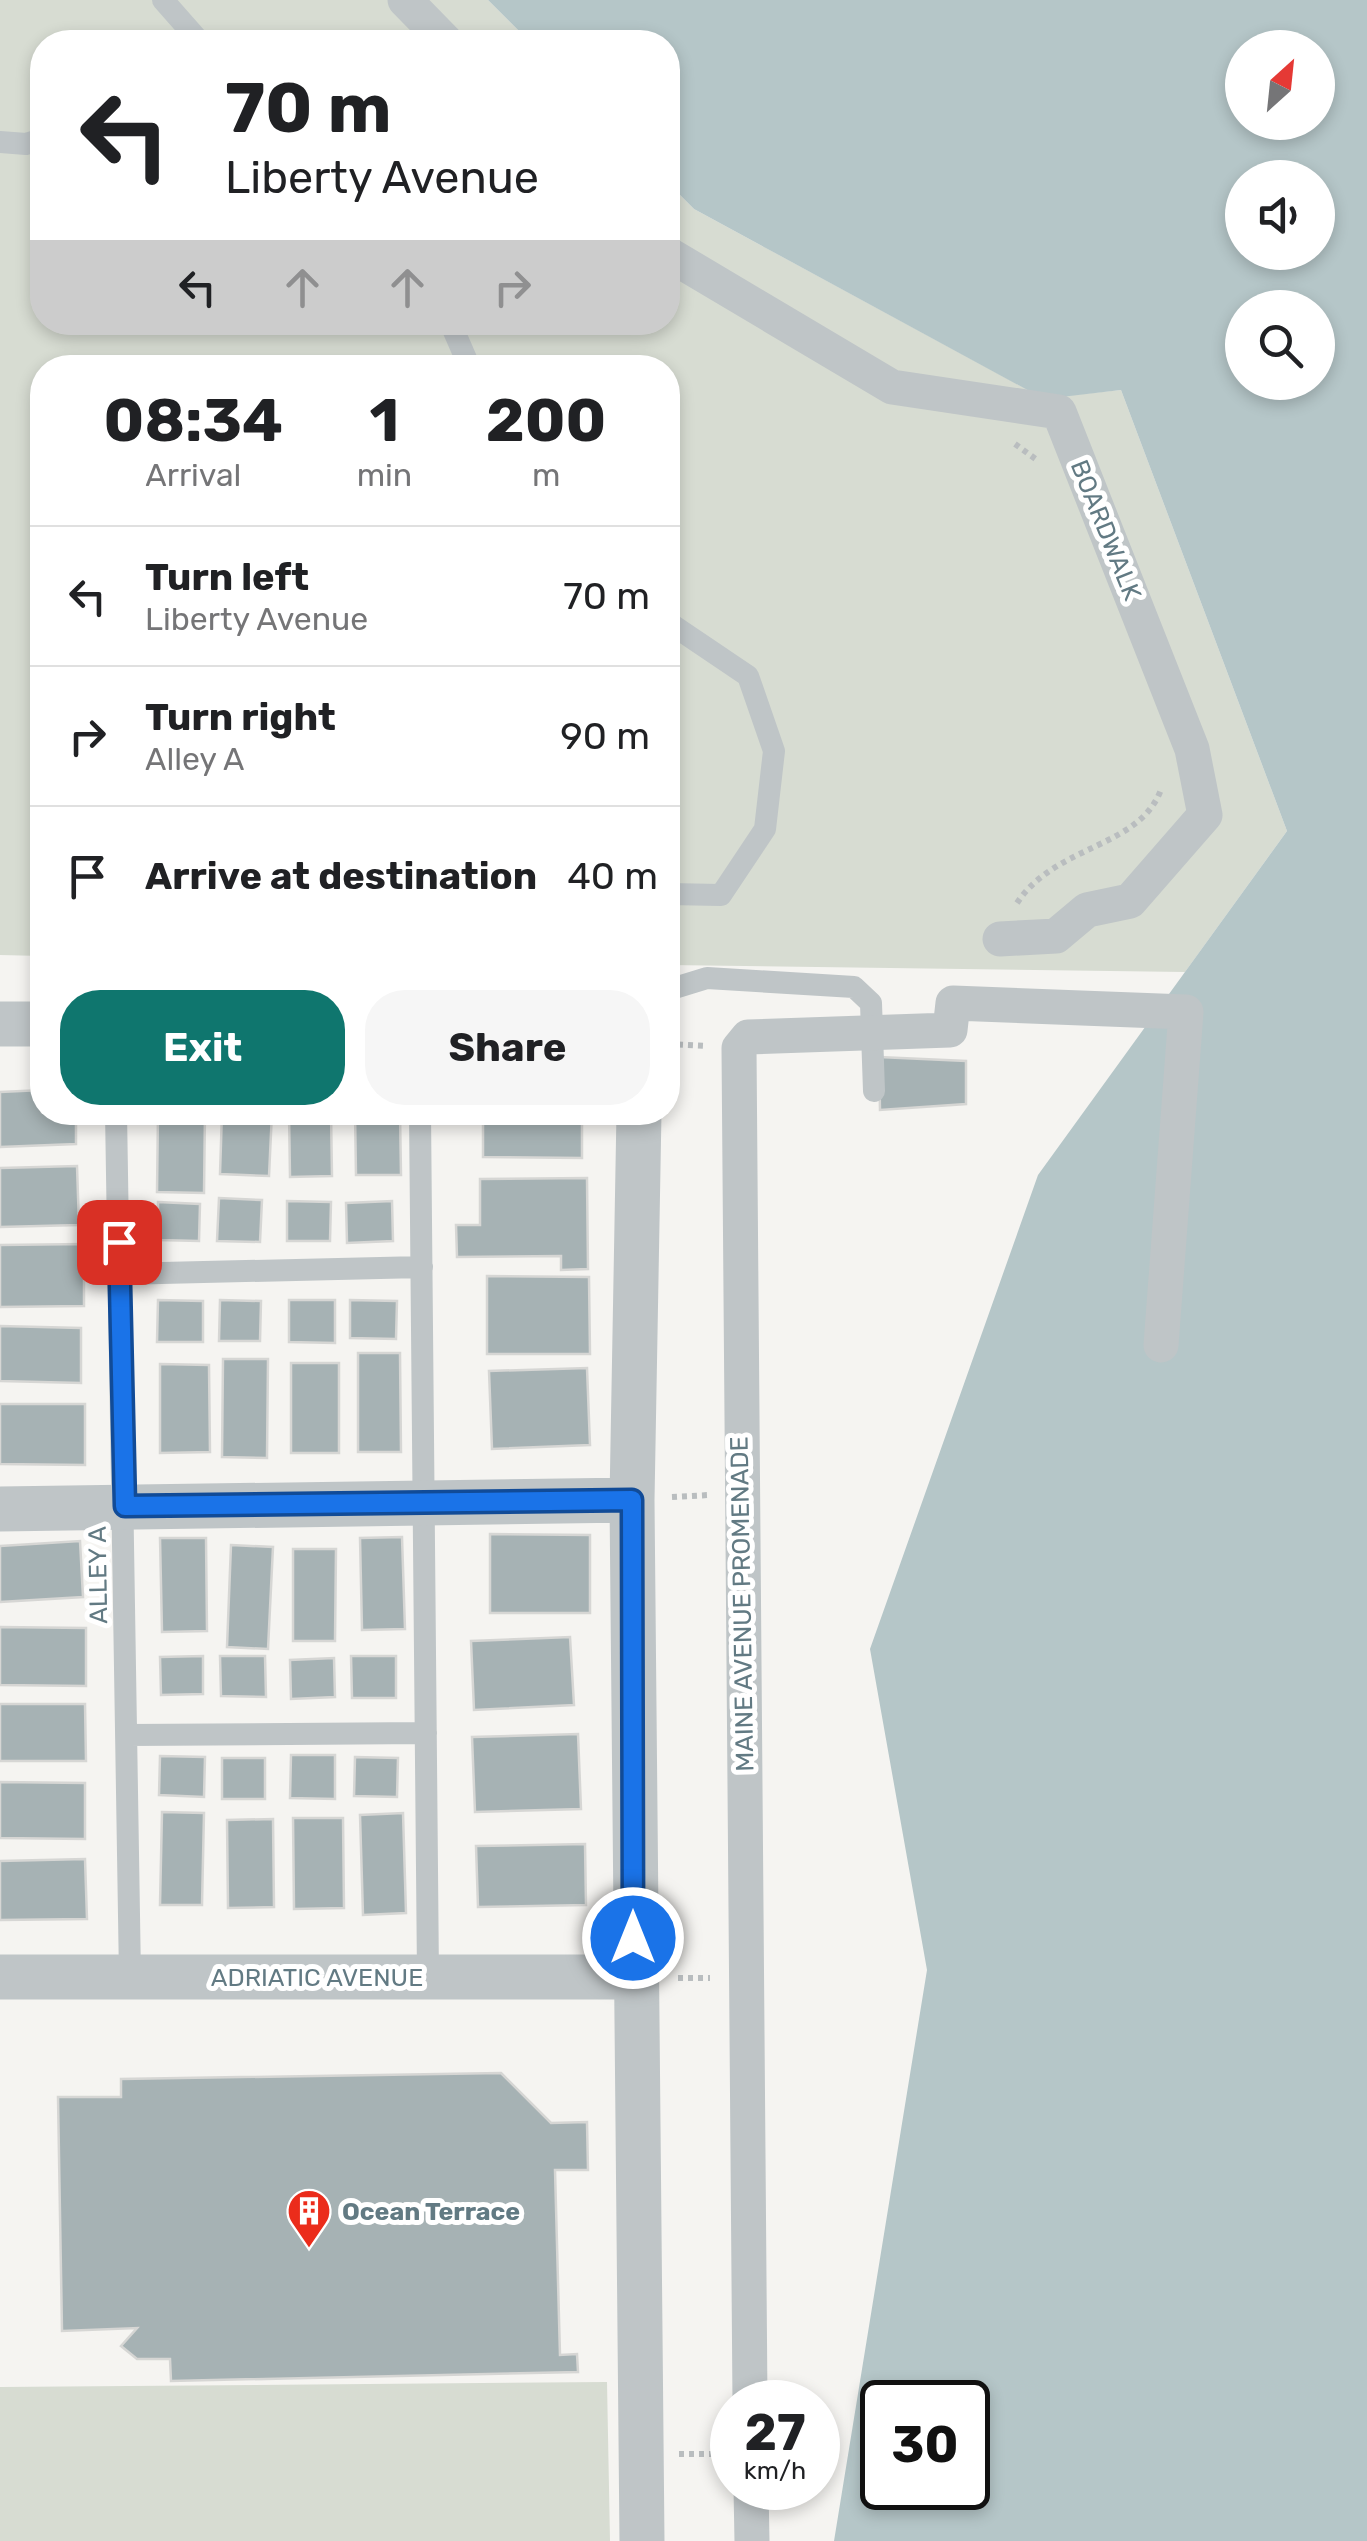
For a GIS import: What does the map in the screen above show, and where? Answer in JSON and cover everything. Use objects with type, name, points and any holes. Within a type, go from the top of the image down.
[{"type":"street","points":[[405,0],[434,30]]},
{"type":"street","name":"BOARDWALK","points":[[680,261],[892,387],[1059,412],[1192,750],[1205,815],[1130,901],[1087,910],[1056,936],[1000,939]]},
{"type":"street","name":"MAINE AVENUE PROMENADE","points":[[750,2380],[739,1048],[748,1037],[950,1030],[954,1004],[1186,1012],[1160,1344]]},
{"type":"street","points":[[0,1024],[30,1024]]},
{"type":"street","points":[[638,1125],[632,1500],[633,1978],[642,2541]]},
{"type":"street","points":[[0,1509],[632,1500]]},
{"type":"street","name":"ADRIATIC AVENUE","points":[[0,1977],[633,1978]]},
{"type":"street","points":[[751,2510],[752,2541]]},
{"type":"lane","points":[[163,0],[189,30]]},
{"type":"lane","points":[[0,142],[30,143]]},
{"type":"lane","points":[[680,630],[748,676],[774,752],[764,829],[721,895],[680,894]]},
{"type":"lane","points":[[680,986],[706,978],[854,987],[871,1003],[874,1091]]},
{"type":"lane","name":"ALLEY A","points":[[116,1125],[130,1977]]},
{"type":"lane","points":[[420,1125],[428,1977]]},
{"type":"lane","points":[[120,1274],[422,1267]]},
{"type":"lane","points":[[127,1735],[426,1733]]},
{"type":"path","points":[[1011,441],[1049,472]]},
{"type":"path","points":[[1000,939],[1019,900],[1052,865],[1132,828],[1146,816],[1156,804],[1163,773]]},
{"type":"path","points":[[680,1045],[710,1047]]},
{"type":"path","points":[[632,1500],[740,1492]]},
{"type":"path","points":[[633,1978],[747,1978]]},
{"type":"shaded area","points":[[0,0],[488,0],[518,30],[30,30],[30,335],[680,335],[680,195],[694,209],[1043,398],[1121,390],[1287,831],[1185,972],[680,965],[680,355],[30,355],[30,956],[0,955]]},
{"type":"shaded area","points":[[488,0],[1367,0],[1367,2541],[834,2541],[860,2381],[860,2510],[990,2510],[990,2380],[860,2380],[927,1970],[870,1649],[1038,1175],[1287,831],[1121,390],[1044,399],[694,209],[680,195],[680,30],[518,30]]},
{"type":"shaded area","points":[[607,2382],[610,2541],[0,2541],[0,2387]]},
{"type":"building","points":[[879,1057],[966,1061],[966,1104],[880,1110]]},
{"type":"building","points":[[30,1091],[30,1125],[76,1125],[76,1144],[0,1147],[0,1092]]},
{"type":"building","points":[[158,1125],[205,1125],[204,1193],[157,1192]]},
{"type":"building","points":[[222,1125],[271,1125],[269,1176],[220,1174]]},
{"type":"building","points":[[289,1125],[331,1125],[332,1176],[290,1177]]},
{"type":"building","points":[[355,1125],[400,1125],[401,1175],[356,1175]]},
{"type":"building","points":[[483,1125],[582,1125],[582,1158],[483,1157]]},
{"type":"building","points":[[77,1166],[79,1225],[0,1227],[0,1168]]},
{"type":"building","points":[[587,1178],[588,1269],[561,1270],[561,1256],[457,1257],[456,1225],[480,1225],[480,1179]]},
{"type":"building","points":[[219,1198],[262,1200],[260,1242],[217,1241]]},
{"type":"building","points":[[287,1201],[331,1202],[330,1241],[287,1241]]},
{"type":"building","points":[[392,1201],[393,1241],[347,1243],[346,1203]]},
{"type":"building","points":[[158,1202],[200,1204],[199,1241],[158,1240]]},
{"type":"building","points":[[84,1244],[84,1306],[0,1307],[0,1245]]},
{"type":"building","points":[[487,1276],[589,1277],[590,1354],[487,1354]]},
{"type":"building","points":[[158,1300],[203,1301],[203,1342],[157,1342]]},
{"type":"building","points":[[220,1300],[261,1301],[260,1341],[219,1341]]},
{"type":"building","points":[[289,1300],[335,1300],[335,1343],[289,1342]]},
{"type":"building","points":[[350,1300],[397,1301],[396,1339],[350,1338]]},
{"type":"building","points":[[0,1326],[81,1328],[81,1383],[0,1381]]},
{"type":"building","points":[[358,1353],[400,1353],[401,1452],[358,1452]]},
{"type":"building","points":[[223,1359],[268,1359],[267,1458],[222,1457]]},
{"type":"building","points":[[291,1363],[339,1363],[339,1453],[291,1453]]},
{"type":"building","points":[[160,1364],[209,1365],[210,1452],[160,1453]]},
{"type":"building","points":[[587,1368],[590,1445],[492,1449],[489,1371]]},
{"type":"building","points":[[0,1404],[85,1404],[85,1465],[0,1464]]},
{"type":"building","points":[[490,1534],[590,1535],[590,1613],[490,1613]]},
{"type":"building","points":[[402,1537],[405,1629],[362,1630],[360,1538]]},
{"type":"building","points":[[160,1538],[206,1538],[207,1631],[162,1632]]},
{"type":"building","points":[[80,1541],[83,1597],[0,1602],[0,1546]]},
{"type":"building","points":[[231,1545],[273,1547],[268,1649],[227,1647]]},
{"type":"building","points":[[293,1549],[336,1549],[335,1641],[293,1641]]},
{"type":"building","points":[[0,1627],[86,1628],[86,1686],[0,1685]]},
{"type":"building","points":[[570,1637],[574,1705],[474,1710],[471,1641]]},
{"type":"building","points":[[203,1656],[203,1694],[161,1695],[160,1657]]},
{"type":"building","points":[[220,1656],[265,1656],[266,1697],[221,1696]]},
{"type":"building","points":[[351,1656],[396,1656],[396,1698],[352,1698]]},
{"type":"building","points":[[334,1658],[335,1697],[291,1699],[290,1660]]},
{"type":"building","points":[[0,1704],[85,1704],[86,1761],[0,1761]]},
{"type":"building","points":[[578,1734],[581,1809],[475,1812],[472,1737]]},
{"type":"building","points":[[291,1755],[335,1755],[335,1799],[290,1798]]},
{"type":"building","points":[[160,1756],[205,1757],[204,1797],[159,1795]]},
{"type":"building","points":[[355,1757],[398,1758],[397,1797],[354,1796]]},
{"type":"building","points":[[222,1758],[265,1758],[265,1799],[222,1799]]},
{"type":"building","points":[[0,1782],[85,1783],[85,1839],[0,1838]]},
{"type":"building","points":[[162,1812],[204,1813],[202,1905],[160,1905]]},
{"type":"building","points":[[403,1813],[406,1913],[363,1915],[360,1815]]},
{"type":"building","points":[[293,1818],[343,1818],[344,1908],[294,1909]]},
{"type":"building","points":[[273,1819],[274,1907],[228,1908],[227,1820]]},
{"type":"building","points":[[585,1844],[586,1905],[478,1907],[476,1846]]},
{"type":"building","points":[[85,1859],[87,1919],[0,1920],[0,1861]]},
{"type":"building","name":"Ocean Terrace","points":[[501,2073],[551,2123],[587,2122],[588,2170],[555,2170],[560,2355],[577,2354],[578,2372],[171,2381],[170,2359],[137,2359],[121,2346],[137,2328],[62,2331],[58,2097],[121,2097],[121,2079]]},
{"type":"place","name":"Ocean Terrace","points":[[309,2249]]},
{"type":"route","points":[[119,1242],[125,1506],[632,1500],[633,1938]]}]
